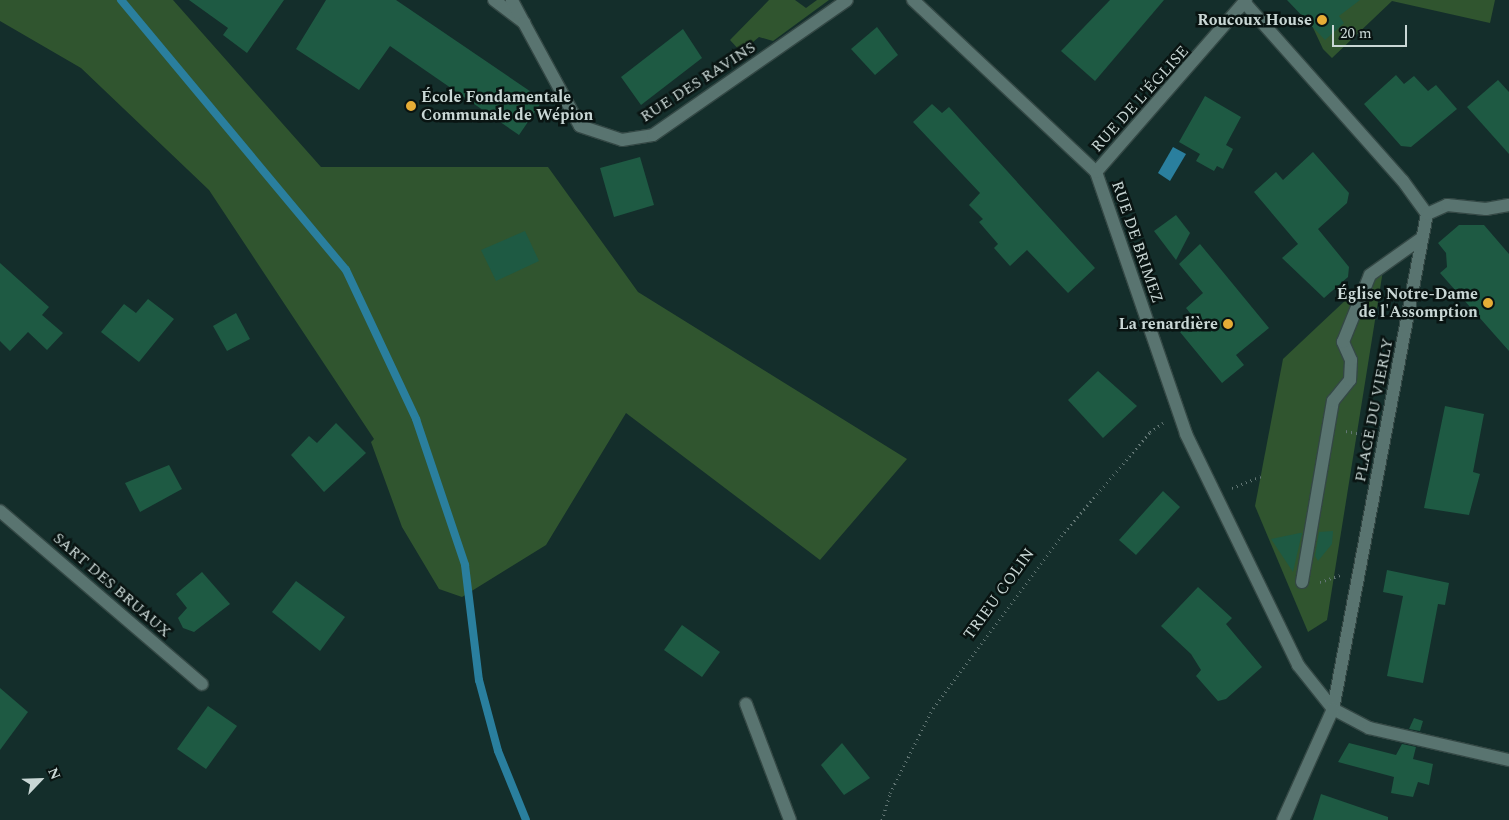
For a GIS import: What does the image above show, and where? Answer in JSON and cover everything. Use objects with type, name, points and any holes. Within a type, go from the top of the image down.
[{"type":"street","points":[[494,0],[524,23]]},
{"type":"street","name":"RUE DES RAVINS","points":[[512,0],[580,126],[622,140],[653,135],[847,0]]},
{"type":"street","name":"RUE DE BRIMEZ","points":[[913,0],[1096,172],[1178,413],[1215,495],[1298,666],[1333,709]]},
{"type":"street","points":[[1245,1],[1403,181],[1427,214],[1447,205],[1486,209],[1509,205]]},
{"type":"street","name":"RUE DE L'ÉGLISE","points":[[1096,172],[1245,1]]},
{"type":"street","name":"PLACE DU VIERLY","points":[[1283,820],[1333,709],[1427,214]]},
{"type":"street","points":[[1302,582],[1332,401],[1350,380],[1351,360],[1343,342],[1370,275],[1422,238]]},
{"type":"street","name":"SART DES BRUAUX","points":[[0,511],[202,684]]},
{"type":"street","points":[[746,704],[790,820]]},
{"type":"street","points":[[1333,709],[1369,728],[1509,760]]},
{"type":"path","name":"TRIEU COLIN","points":[[882,820],[890,793],[933,708],[1061,536],[1150,432],[1178,413]]},
{"type":"path","points":[[1355,434],[1362,435]]},
{"type":"path","points":[[1215,495],[1261,476]]},
{"type":"path","points":[[1327,580],[1333,578]]},
{"type":"green space","points":[[0,0],[173,0],[321,167],[548,167],[638,292],[907,459],[820,560],[626,413],[546,545],[462,597],[439,589],[402,527],[371,442],[374,439],[209,190],[81,68],[0,21]]},
{"type":"green space","points":[[769,0],[795,0],[806,8],[817,0],[829,0],[773,41],[759,37],[741,52],[730,40]]},
{"type":"green space","points":[[1300,0],[1495,0],[1490,23],[1392,1],[1332,58],[1323,49]]},
{"type":"green space","points":[[1384,264],[1327,620],[1308,632],[1255,506],[1283,359]]},
{"type":"water","points":[[1173,147],[1186,154],[1170,181],[1158,173]]},
{"type":"building","points":[[189,0],[284,0],[247,53],[223,35],[228,28]]},
{"type":"building","points":[[326,0],[396,0],[543,100],[519,135],[390,46],[359,90],[296,49]]},
{"type":"building","points":[[1110,0],[1164,0],[1095,81],[1061,51]]},
{"type":"building","name":"Roucoux House","points":[[1287,0],[1360,0],[1339,16],[1344,23],[1325,40]]},
{"type":"building","points":[[877,27],[898,55],[875,75],[851,49]]},
{"type":"building","points":[[683,29],[702,58],[641,105],[621,77]]},
{"type":"building","points":[[1396,75],[1404,84],[1414,76],[1428,91],[1436,85],[1457,109],[1411,147],[1401,146],[1364,104]]},
{"type":"building","points":[[1498,80],[1509,92],[1509,154],[1467,107]]},
{"type":"building","points":[[1205,96],[1241,117],[1226,145],[1233,149],[1223,169],[1217,166],[1214,171],[1196,161],[1200,154],[1179,142]]},
{"type":"building","points":[[932,104],[942,113],[949,107],[1095,268],[1068,293],[1027,250],[1010,266],[994,248],[998,244],[979,222],[983,219],[969,205],[980,193],[913,122]]},
{"type":"building","points":[[1313,152],[1349,193],[1347,203],[1318,229],[1349,267],[1348,277],[1324,298],[1282,258],[1298,244],[1254,192],[1276,172],[1283,180]]},
{"type":"building","points":[[640,157],[654,205],[614,217],[600,168]]},
{"type":"building","points":[[1176,215],[1190,233],[1176,260],[1154,231]]},
{"type":"building","name":"Église Notre-Dame de l'Assomption","points":[[1459,225],[1484,225],[1509,254],[1509,351],[1440,273],[1447,267],[1446,253],[1438,243]]},
{"type":"building","points":[[525,231],[539,261],[496,281],[481,250]]},
{"type":"building","name":"La renardière","points":[[1200,244],[1269,328],[1236,355],[1244,365],[1222,383],[1180,332],[1195,319],[1186,308],[1203,293],[1179,264]]},
{"type":"building","points":[[0,263],[49,307],[42,315],[63,333],[47,350],[28,332],[10,351],[0,341]]},
{"type":"building","points":[[148,299],[174,319],[139,362],[101,332],[124,304],[136,313]]},
{"type":"building","points":[[236,313],[250,339],[227,351],[213,326]]},
{"type":"building","points":[[1098,371],[1137,406],[1103,438],[1068,400]]},
{"type":"building","points":[[1445,406],[1484,414],[1473,472],[1480,474],[1469,515],[1424,508]]},
{"type":"building","points":[[336,423],[366,453],[324,492],[291,455],[309,436],[317,443]]},
{"type":"building","points":[[169,465],[182,489],[140,512],[125,483]]},
{"type":"building","points":[[1163,491],[1180,507],[1136,555],[1119,540]]},
{"type":"building","points":[[1333,531],[1332,544],[1318,561],[1315,556],[1319,532]]},
{"type":"building","points":[[1302,533],[1293,572],[1271,539]]},
{"type":"building","points":[[1387,570],[1449,583],[1445,605],[1438,604],[1423,683],[1387,676],[1403,596],[1383,592]]},
{"type":"building","points":[[202,572],[230,604],[194,632],[183,628],[178,618],[187,608],[176,594]]},
{"type":"building","points":[[296,581],[345,617],[320,651],[272,612]]},
{"type":"building","points":[[1198,587],[1232,618],[1226,624],[1262,667],[1226,699],[1218,701],[1196,676],[1201,670],[1191,654],[1161,626]]},
{"type":"building","points":[[682,625],[720,652],[702,677],[664,650]]},
{"type":"building","points":[[0,688],[28,712],[0,750]]},
{"type":"building","points":[[208,706],[237,726],[206,769],[177,749]]},
{"type":"building","points":[[1414,718],[1423,721],[1420,731],[1409,729]]},
{"type":"building","points":[[842,743],[870,778],[844,795],[821,765]]},
{"type":"building","points":[[1349,743],[1396,755],[1402,744],[1416,747],[1413,759],[1433,764],[1429,785],[1418,782],[1413,797],[1391,793],[1394,777],[1338,762]]},
{"type":"building","points":[[1321,794],[1388,817],[1388,820],[1313,820]]},
{"type":"waterway","points":[[121,0],[346,270],[416,419],[465,565],[479,680],[498,751],[526,820]]},
{"type":"place","name":"Roucoux House","points":[[1322,20]]},
{"type":"place","name":"École Fondamentale Communale de Wépion","points":[[411,106]]},
{"type":"place","name":"Église Notre-Dame de l'Assomption","points":[[1488,303]]},
{"type":"place","name":"La renardière","points":[[1228,324]]}]
